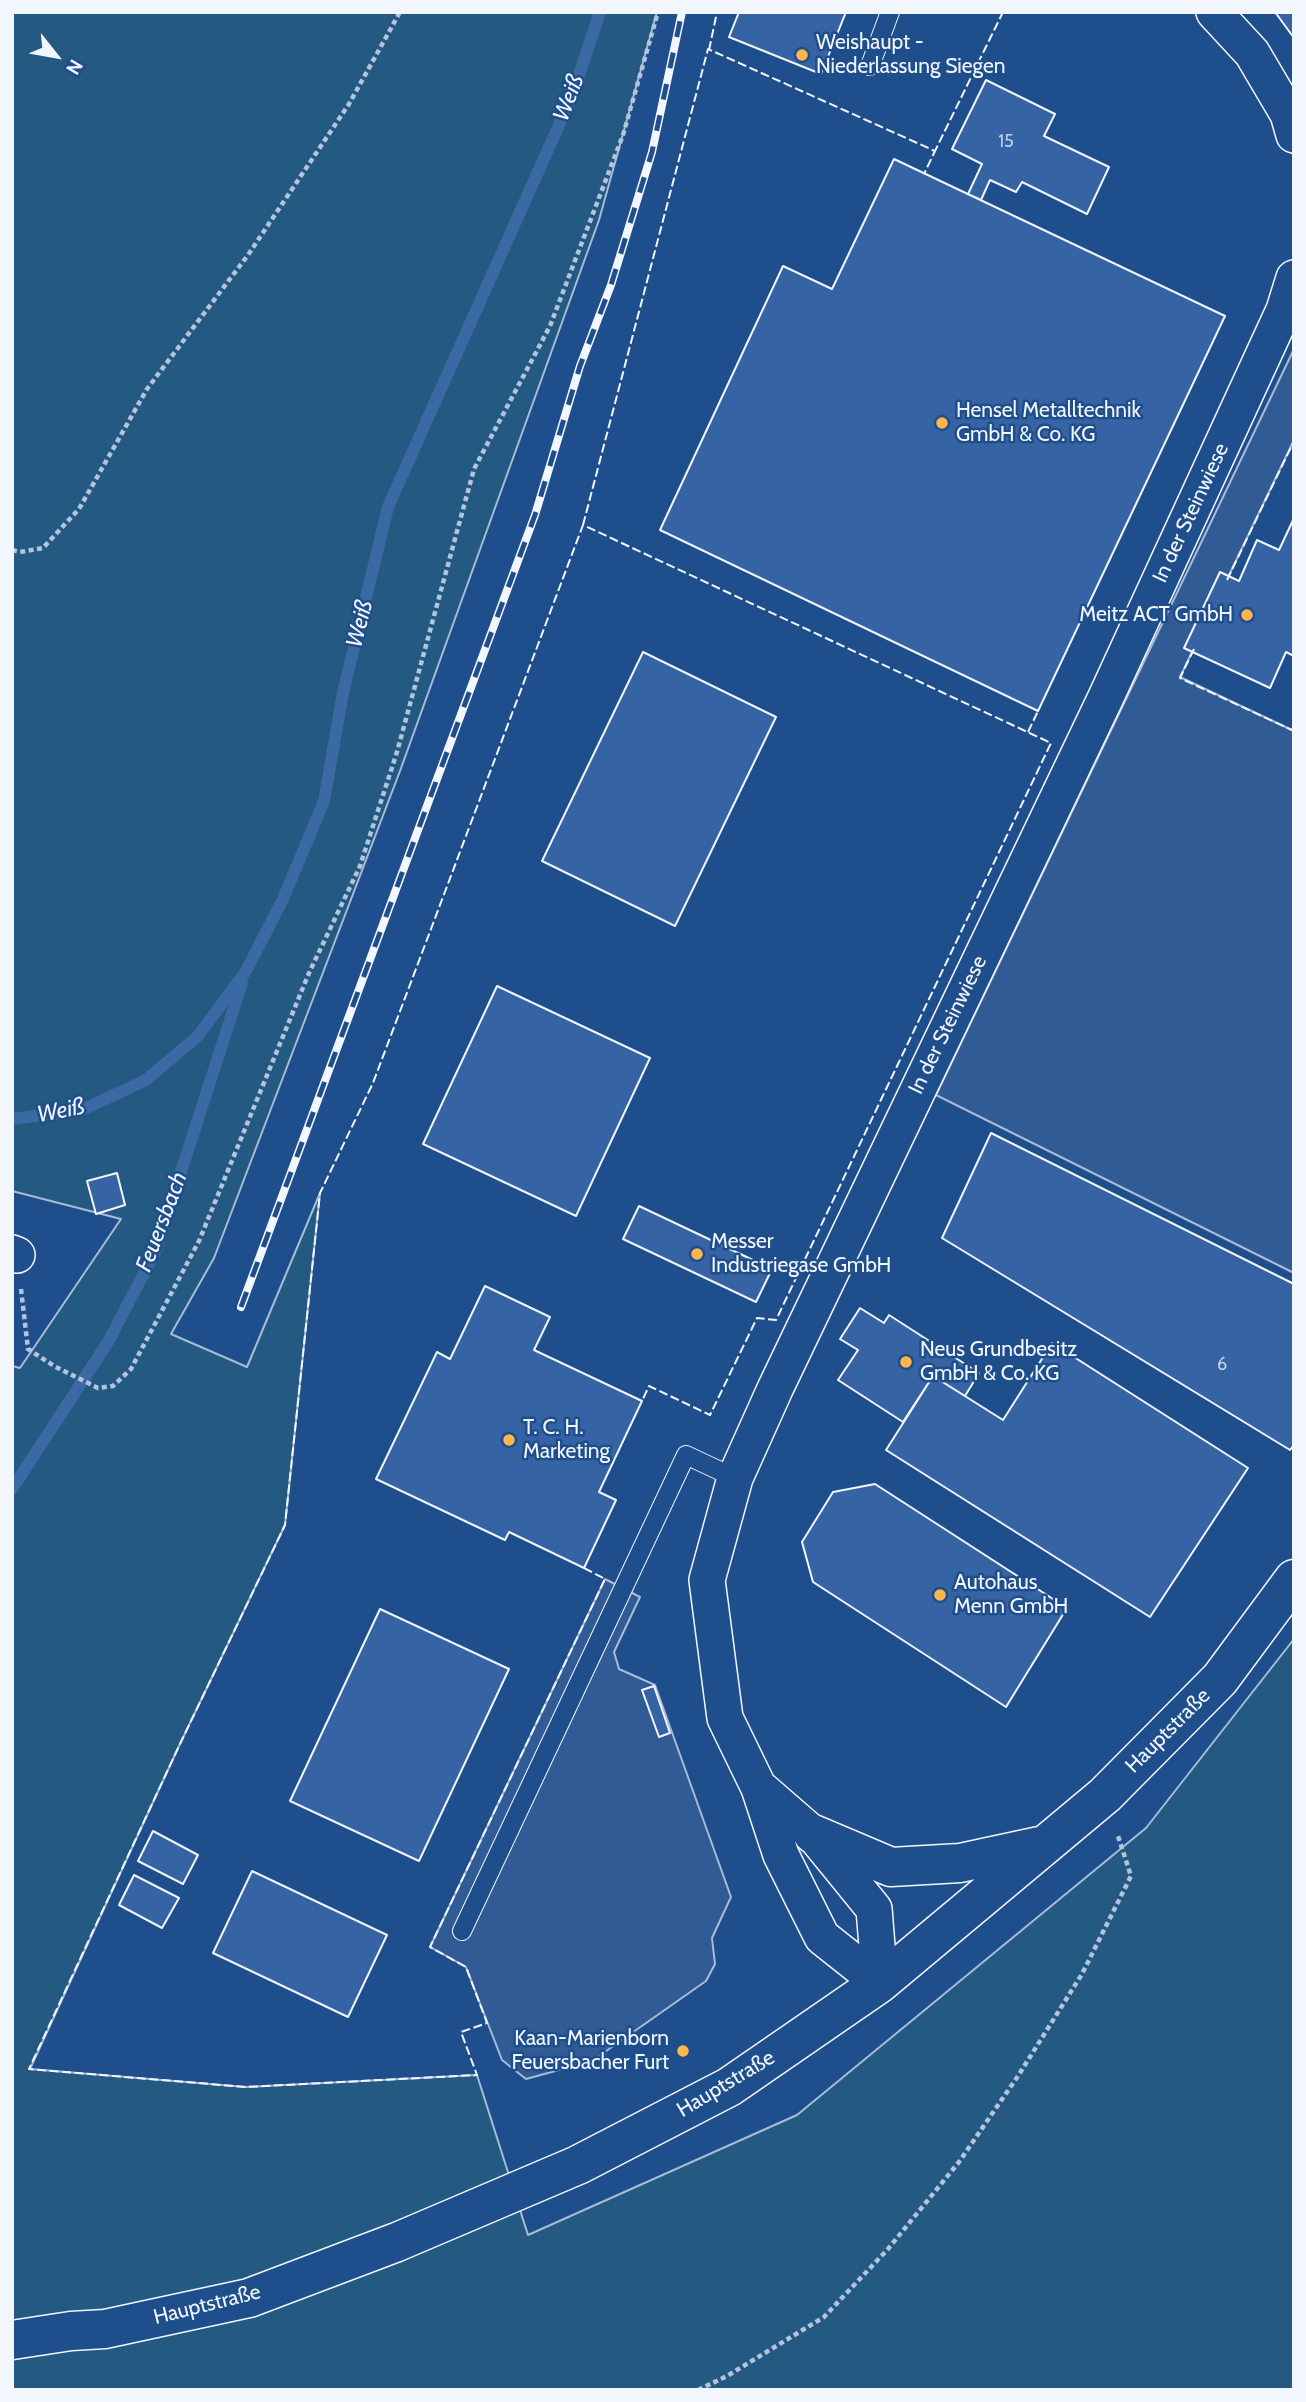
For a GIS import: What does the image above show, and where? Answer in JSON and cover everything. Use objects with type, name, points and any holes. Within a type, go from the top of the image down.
[{"type":"main road","name":"Hauptstraße","points":[[12,2340],[105,2329],[249,2298],[397,2242],[578,2165],[729,2087],[880,1983],[1105,1795],[1220,1679],[1294,1579]]},
{"type":"main road","points":[[813,1834],[891,1867],[960,1863],[1045,1845]]},
{"type":"street","points":[[1214,12],[1252,53],[1288,114],[1294,135]]},
{"type":"street","name":"In der Steinwiese","points":[[880,1983],[822,1937],[781,1855],[759,1788],[725,1718],[707,1580],[735,1478],[1106,697],[1284,310],[1294,278]]},
{"type":"street","name":"In der Steinwiese","points":[[759,1788],[813,1834],[874,1909],[880,1983]]},
{"type":"lane","points":[[870,66],[890,12]]},
{"type":"lane","points":[[462,1931],[686,1455],[735,1478]]},
{"type":"path","points":[[12,550],[20,552],[43,548],[79,509],[147,389],[248,255],[349,104],[400,12]]},
{"type":"path","points":[[15,1254],[28,1349],[54,1366],[98,1388],[113,1386],[131,1369],[199,1241],[309,973],[360,866],[397,752],[474,469],[550,326],[624,135],[658,12]]},
{"type":"path","points":[[698,2390],[727,2376],[824,2317],[888,2249],[959,2162],[1018,2076],[1082,1975],[1131,1876],[1105,1795]]},
{"type":"shaded area","points":[[12,12],[657,12],[599,220],[400,771],[214,1258],[171,1334],[247,1367],[320,1193],[285,1525],[179,1746],[30,2069],[246,2087],[477,2075],[528,2235],[797,2115],[1146,1828],[1294,1639],[1294,2390],[12,2390],[12,1366],[20,1368],[121,1219],[12,1191]]},
{"type":"shaded area","points":[[1294,349],[1294,440],[1180,677],[1294,731],[1294,1273],[936,1095]]},
{"type":"shaded area","points":[[605,1579],[640,1597],[614,1652],[619,1669],[655,1685],[731,1897],[712,1938],[715,1964],[706,1981],[592,2061],[526,2079],[502,2060],[466,1967],[430,1947]]},
{"type":"building","name":"Weishaupt - Niederlassung Siegen","points":[[739,12],[846,12],[821,74],[729,37]]},
{"type":"building","points":[[1275,12],[1294,12],[1294,38]]},
{"type":"building","points":[[986,80],[1055,114],[1044,136],[1109,167],[1087,214],[1022,182],[1016,192],[990,180],[981,200],[968,194],[982,164],[952,149]]},
{"type":"building","name":"Hensel Metalltechnik GmbH & Co. KG","points":[[894,159],[1225,316],[1038,711],[660,530],[783,266],[832,289]]},
{"type":"building","name":"Meitz ACT GmbH","points":[[1294,518],[1294,656],[1286,652],[1270,688],[1184,648],[1220,572],[1239,581],[1257,540],[1279,550]]},
{"type":"building","points":[[643,652],[776,717],[675,926],[542,861]]},
{"type":"building","points":[[497,986],[650,1058],[576,1216],[423,1144]]},
{"type":"building","points":[[991,1133],[1294,1284],[1294,1445],[1290,1450],[942,1238]]},
{"type":"building","points":[[117,1173],[125,1205],[96,1214],[87,1181]]},
{"type":"building","name":"Messer Industriegase GmbH","points":[[639,1206],[772,1269],[756,1302],[623,1239]]},
{"type":"building","name":"T. C. H. Marketing","points":[[485,1286],[550,1317],[534,1350],[642,1401],[599,1492],[616,1500],[584,1568],[509,1532],[505,1540],[376,1479],[437,1352],[450,1359]]},
{"type":"building","name":"Neus Grundbesitz GmbH & Co. KG","points":[[860,1308],[884,1323],[889,1315],[979,1373],[965,1396],[933,1376],[903,1422],[838,1380],[858,1350],[840,1339]]},
{"type":"building","points":[[1052,1343],[1248,1468],[1150,1617],[886,1450],[933,1376],[1003,1420]]},
{"type":"building","name":"Autohaus Menn GmbH","points":[[875,1484],[1067,1608],[1006,1707],[813,1582],[802,1542],[833,1492]]},
{"type":"building","points":[[380,1609],[509,1669],[419,1861],[290,1801]]},
{"type":"building","points":[[654,1686],[670,1733],[659,1737],[642,1690]]},
{"type":"building","points":[[153,1831],[198,1855],[183,1884],[138,1861]]},
{"type":"building","points":[[252,1871],[387,1935],[348,2017],[213,1953]]},
{"type":"building","points":[[134,1875],[179,1898],[162,1928],[119,1905]]},
{"type":"waterway","name":"Weiß","points":[[12,1119],[82,1110],[146,1080],[198,1036],[246,971],[283,899],[324,801],[343,693],[388,507],[572,96],[600,12]]},
{"type":"waterway","name":"Feuersbach","points":[[12,1489],[108,1342],[155,1252],[242,983]]},
{"type":"railway","points":[[241,1307],[535,515],[580,366],[611,285],[652,152],[682,12]]},
{"type":"fence","points":[[709,50],[717,12]]},
{"type":"fence","points":[[932,150],[935,151],[1003,12]]},
{"type":"fence","points":[[583,525],[708,49],[935,151],[924,174]]},
{"type":"fence","points":[[1227,580],[1294,441]]},
{"type":"fence","points":[[584,1568],[605,1579],[430,1947],[466,1967],[487,2023],[461,2032],[477,2075],[246,2087],[29,2069],[285,1525],[320,1193],[373,1083],[583,525],[1051,743],[776,1320],[757,1318],[710,1415],[649,1386],[642,1401]]},
{"type":"fence","points":[[1194,649],[1180,678],[1294,731]]},
{"type":"fence","points":[[1028,732],[1038,711]]},
{"type":"place","name":"Weishaupt - Niederlassung Siegen","points":[[802,55]]},
{"type":"place","name":"Hensel Metalltechnik GmbH & Co. KG","points":[[942,423]]},
{"type":"place","name":"Meitz ACT GmbH","points":[[1247,615]]},
{"type":"place","name":"Messer Industriegase GmbH","points":[[697,1254]]},
{"type":"place","name":"Neus Grundbesitz GmbH & Co. KG","points":[[906,1362]]},
{"type":"place","name":"T. C. H. Marketing","points":[[509,1440]]},
{"type":"place","name":"Autohaus Menn GmbH","points":[[940,1595]]},
{"type":"place","name":"Kaan-Marienborn Feuersbacher Furt","points":[[683,2051]]}]
